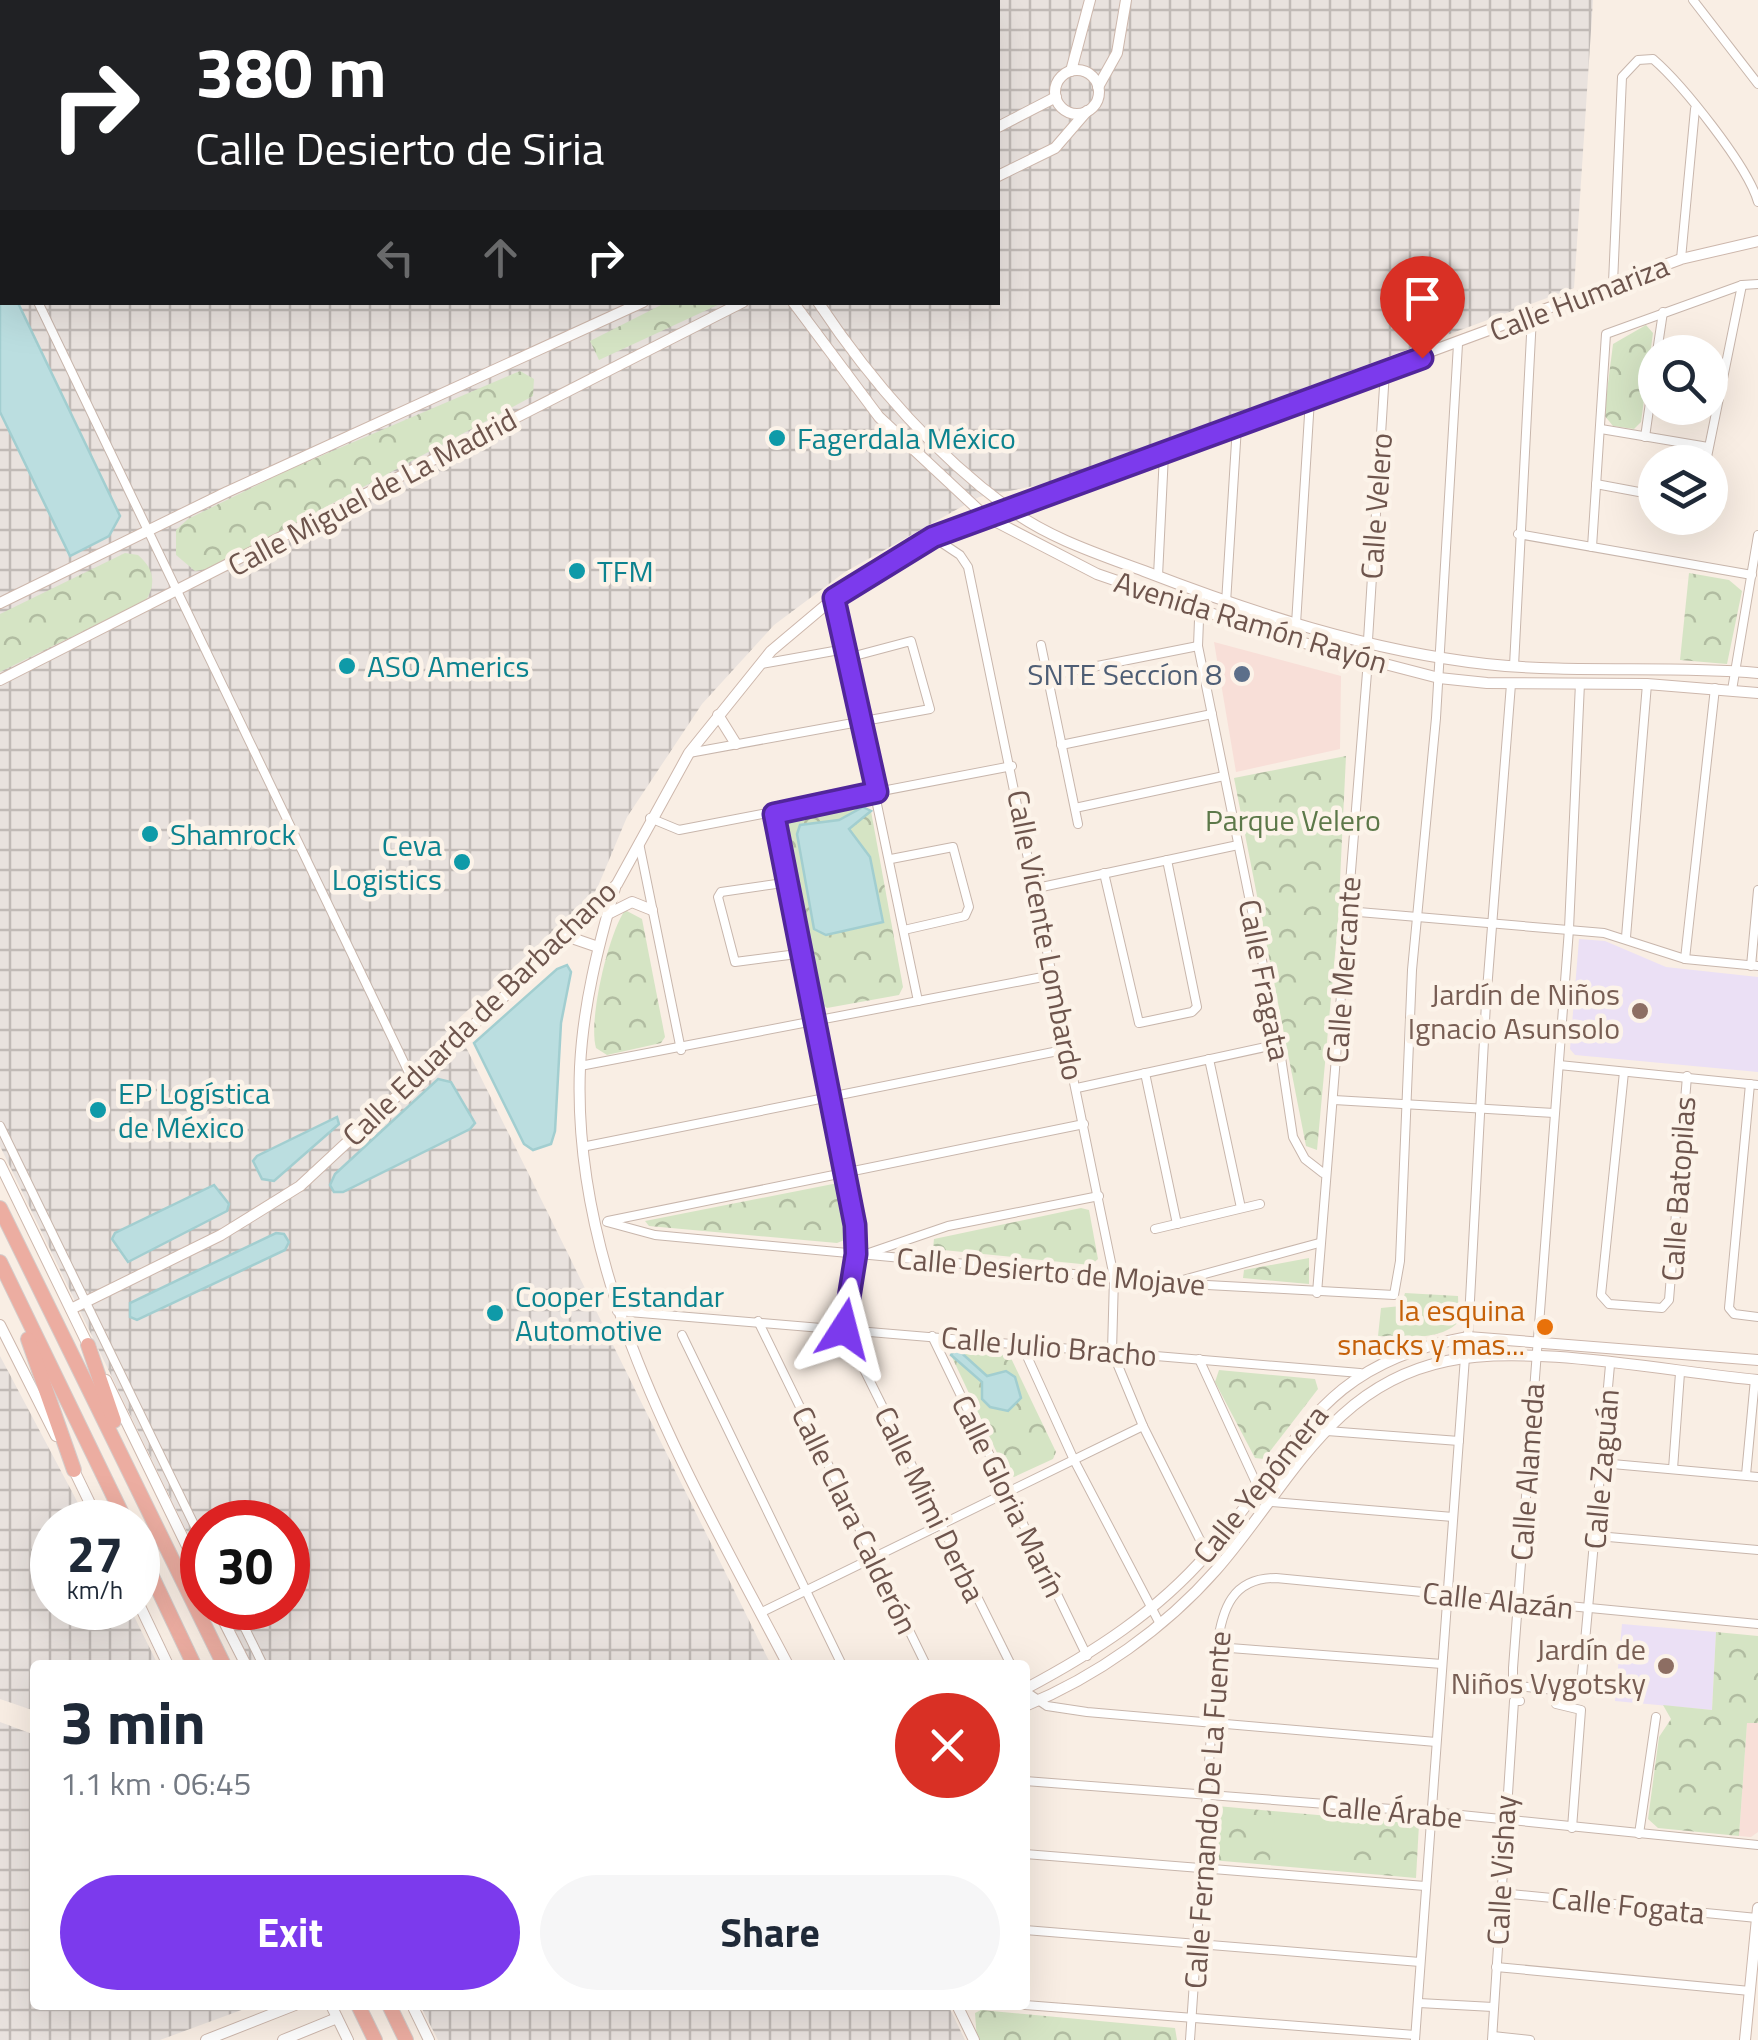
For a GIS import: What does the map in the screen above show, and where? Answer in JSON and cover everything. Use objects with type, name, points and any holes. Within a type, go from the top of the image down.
[{"type":"highway","points":[[0,1208],[144,1500]]},
{"type":"highway","points":[[0,1263],[74,1470]]},
{"type":"highway","points":[[0,1263],[115,1500]]},
{"type":"highway","points":[[88,1345],[145,1500]]},
{"type":"highway","points":[[160,1533],[222,1660]]},
{"type":"highway","points":[[160,1593],[192,1660]]},
{"type":"highway","points":[[360,2010],[375,2040]]},
{"type":"highway","points":[[391,2010],[406,2040]]},
{"type":"street","points":[[1088,111],[1066,111],[1056,98],[1058,81],[1072,71],[1090,0]]},
{"type":"street","points":[[1000,175],[1055,148],[1098,98],[1098,87],[1116,53],[1126,0]]},
{"type":"street","points":[[1693,0],[1758,84]]},
{"type":"street","points":[[1614,283],[1622,77],[1632,63],[1653,58],[1749,178],[1758,202]]},
{"type":"street","points":[[1072,71],[1088,74],[1098,87]]},
{"type":"street","points":[[1000,126],[1056,98]]},
{"type":"street","points":[[1681,259],[1695,107]]},
{"type":"street","name":"Calle Humariza","points":[[1010,510],[1614,283],[1681,259],[1758,241]]},
{"type":"street","points":[[1592,547],[1603,339],[1614,328],[1758,284]]},
{"type":"street","points":[[1708,445],[1742,286]]},
{"type":"street","points":[[39,305],[412,1079]]},
{"type":"street","name":"Calle Miguel de La Madrid","points":[[0,603],[638,305]]},
{"type":"street","name":"Calle Miguel de La Madrid","points":[[0,680],[178,593],[554,395],[737,305]]},
{"type":"street","name":"Avenida Ramón Rayón","points":[[795,305],[879,417],[985,516],[1097,574],[1197,611],[1438,678],[1511,684],[1646,684],[1758,693]]},
{"type":"street","name":"Avenida Ramón Rayón","points":[[820,305],[883,392],[948,458],[1010,510],[1080,546],[1200,594],[1296,624],[1440,657],[1514,666],[1758,673]]},
{"type":"street","points":[[1660,335],[1663,312]]},
{"type":"street","points":[[1514,666],[1532,316]]},
{"type":"street","points":[[1317,1293],[1394,1296],[1398,1283],[1416,917],[1440,657],[1458,344]]},
{"type":"street","name":"Calle Velero","points":[[1368,640],[1385,371]]},
{"type":"street","points":[[1296,624],[1310,399]]},
{"type":"street","points":[[1646,437],[1648,425]]},
{"type":"street","points":[[1226,603],[1237,426]]},
{"type":"street","points":[[1601,429],[1696,445]]},
{"type":"street","points":[[1158,576],[1164,454]]},
{"type":"street","points":[[1596,484],[1638,491]]},
{"type":"street","name":"Calle Eduarda de Barbachano","points":[[71,1309],[262,1213],[300,1186],[566,936],[616,884],[689,754],[757,665],[834,598],[933,537],[1010,510]]},
{"type":"street","points":[[1518,534],[1752,575]]},
{"type":"street","points":[[1732,690],[1758,535]]},
{"type":"street","name":"Calle Vicente Lombardo","points":[[933,537],[960,556],[968,568],[1012,766],[1114,1278],[1112,1351]]},
{"type":"street","name":"Calle Fragata","points":[[1200,594],[1198,646],[1279,1044],[1293,1137],[1305,1160],[1324,1173]]},
{"type":"street","points":[[834,598],[918,1001]]},
{"type":"street","points":[[689,754],[925,712],[930,706],[911,641],[757,665]]},
{"type":"street","points":[[1041,645],[1078,824]]},
{"type":"street","points":[[1048,676],[1198,646]]},
{"type":"street","name":"Calle Mercante","points":[[1317,1293],[1368,660]]},
{"type":"street","name":"Calle Alameda","points":[[1579,1690],[1514,1684],[1536,1340],[1570,929],[1580,683]]},
{"type":"street","points":[[1468,1338],[1491,921],[1511,684]]},
{"type":"street","points":[[1626,937],[1646,684]]},
{"type":"street","points":[[1686,958],[1715,688]]},
{"type":"street","points":[[1061,746],[1212,714]]},
{"type":"street","points":[[718,715],[736,744]]},
{"type":"street","points":[[650,818],[679,830],[1012,766]]},
{"type":"street","points":[[1075,808],[1224,776]]},
{"type":"street","points":[[774,814],[805,953],[861,1254],[844,1329]]},
{"type":"street","points":[[638,839],[680,1050]]},
{"type":"street","points":[[1037,888],[1238,845]]},
{"type":"street","points":[[891,860],[953,847],[969,908],[965,916],[904,930]]},
{"type":"street","points":[[1104,873],[1139,1023],[1192,1012],[1197,1007],[1167,860]]},
{"type":"street","points":[[790,882],[721,892],[718,896],[735,962],[805,953]]},
{"type":"street","points":[[616,884],[598,948],[580,1066],[582,1147],[594,1225],[618,1311],[644,1378],[785,1660]]},
{"type":"street","points":[[1348,911],[1570,929],[1626,937],[1686,958],[1754,966],[1758,890]]},
{"type":"street","points":[[608,914],[632,902],[652,910]]},
{"type":"street","points":[[566,936],[598,948]]},
{"type":"street","points":[[580,1066],[680,1050],[1053,975]]},
{"type":"street","points":[[1077,1088],[1279,1044]]},
{"type":"street","points":[[582,1147],[1068,1049]]},
{"type":"street","points":[[1209,1059],[1241,1208]]},
{"type":"street","points":[[1560,1066],[1754,1084],[1729,1308],[1734,1314],[1758,1317]]},
{"type":"street","name":"Calle Batopilas","points":[[1624,1072],[1602,1295],[1608,1304],[1638,1308],[1662,1308],[1669,1300],[1687,1076]]},
{"type":"street","points":[[1146,1073],[1177,1224]]},
{"type":"street","name":"Calle Mercante","points":[[1334,1100],[1554,1112]]},
{"type":"street","points":[[594,1225],[1084,1124]]},
{"type":"street","points":[[0,1126],[182,1500]]},
{"type":"street","points":[[0,1164],[180,1532]]},
{"type":"street","points":[[861,1254],[934,1229],[1098,1196]]},
{"type":"street","points":[[1155,1229],[1260,1204]]},
{"type":"street","name":"Calle Desierto de Mojave","points":[[607,1222],[654,1235],[1317,1293]]},
{"type":"street","points":[[1170,1283],[1319,1243]]},
{"type":"street","name":"Calle Julio Bracho","points":[[618,1311],[1360,1373]]},
{"type":"street","name":"Calle Clara Calderón","points":[[758,1320],[923,1660]]},
{"type":"street","points":[[0,1325],[88,1500]]},
{"type":"street","name":"Calle Mimi Derba","points":[[844,1329],[1008,1660]]},
{"type":"street","points":[[682,1335],[840,1660]]},
{"type":"street","name":"Calle Gloria Marín","points":[[932,1336],[1088,1656]]},
{"type":"street","name":"Calle Yepómera","points":[[1030,1687],[1088,1656],[1152,1609],[1207,1554],[1316,1411],[1360,1373],[1426,1345],[1468,1338],[1536,1340],[1758,1360]]},
{"type":"street","points":[[0,1344],[14,1353]]},
{"type":"street","points":[[1020,1344],[1074,1460],[1160,1624]]},
{"type":"street","points":[[1112,1351],[1142,1426],[1207,1554]]},
{"type":"street","points":[[1030,2005],[1415,2038],[1465,1358]]},
{"type":"street","name":"Calle Yepómera","points":[[1030,1704],[1103,1665],[1160,1624],[1214,1572],[1272,1502],[1322,1430],[1378,1388],[1428,1365],[1465,1358],[1535,1358],[1756,1380]]},
{"type":"street","points":[[1199,1359],[1258,1487]]},
{"type":"street","name":"Calle Zaguán","points":[[1579,1690],[1610,1365]]},
{"type":"street","points":[[1673,1468],[1680,1373]]},
{"type":"street","points":[[1746,1475],[1756,1380]]},
{"type":"street","points":[[760,1613],[1142,1426]]},
{"type":"street","points":[[1322,1430],[1459,1441]]},
{"type":"street","points":[[1601,1463],[1758,1477]]},
{"type":"street","points":[[1272,1502],[1452,1517]]},
{"type":"street","points":[[1596,1536],[1758,1550]]},
{"type":"street","name":"Calle Alazán","points":[[1241,1586],[1259,1578],[1276,1578],[1758,1624]]},
{"type":"street","name":"Calle Fernando De La Fuente","points":[[1190,2040],[1217,1647],[1225,1607],[1241,1586]]},
{"type":"street","points":[[151,1630],[166,1660]]},
{"type":"street","points":[[229,1630],[244,1660]]},
{"type":"street","points":[[246,1630],[261,1660]]},
{"type":"street","points":[[1217,1647],[1442,1664]]},
{"type":"street","points":[[1030,1694],[1058,1709],[1436,1742]]},
{"type":"street","name":"Calle Vishay","points":[[1493,2038],[1503,1822],[1517,1701]]},
{"type":"street","points":[[1556,1704],[1578,1707],[1581,1713],[1572,1828]]},
{"type":"street","points":[[1638,1834],[1656,1717]]},
{"type":"street","name":"Calle Árabe","points":[[1030,1781],[1431,1812],[1758,1845]]},
{"type":"street","points":[[1030,1854],[1425,1886]]},
{"type":"street","name":"Calle Fogata","points":[[1500,1892],[1757,1918]]},
{"type":"street","points":[[1745,2040],[1758,1908]]},
{"type":"street","points":[[1030,1930],[1420,1962]]},
{"type":"street","points":[[1496,1968],[1750,1991]]},
{"type":"street","points":[[1419,2003],[1493,2007]]},
{"type":"street","points":[[206,2040],[282,2010]]},
{"type":"street","points":[[334,2010],[348,2040]]},
{"type":"street","points":[[414,2010],[429,2040]]},
{"type":"street","points":[[960,2010],[974,2040]]},
{"type":"street","points":[[283,2040],[338,2018]]},
{"type":"street","points":[[1493,2038],[1530,2040]]},
{"type":"shaded area","points":[[1000,0],[1593,0],[1574,288],[1044,484],[979,497],[845,572],[774,625],[702,704],[627,817],[596,891],[454,1023],[769,1660],[250,1660],[235,1630],[310,1630],[310,1500],[180,1500],[180,1518],[0,1146],[0,305],[1000,305]]},
{"type":"shaded area","points":[[1214,642],[1341,676],[1340,749],[1236,772]]},
{"type":"shaded area","name":"Jardín de Niños Ignacio Asunsolo","points":[[1579,939],[1605,941],[1666,967],[1758,977],[1758,1072],[1575,1055],[1570,1049]]},
{"type":"shaded area","points":[[0,1356],[76,1500],[30,1500],[30,1630],[141,1630],[156,1660],[30,1660],[30,1709],[0,1699]]},
{"type":"shaded area","name":"Jardín de Niños Vygotsky","points":[[1622,1624],[1716,1632],[1712,1710],[1615,1701]]},
{"type":"shaded area","points":[[0,1722],[30,1733],[30,2010],[241,2010],[160,2040],[0,2040]]},
{"type":"shaded area","points":[[1747,1722],[1758,1723],[1758,1832],[1751,1837],[1739,1836]]},
{"type":"shaded area","points":[[423,2010],[950,2010],[965,2040],[438,2040]]},
{"type":"green space","points":[[661,305],[718,305],[599,360],[590,341]]},
{"type":"green space","points":[[1646,325],[1653,333],[1638,335],[1638,425],[1634,429],[1613,426],[1604,415],[1613,344]]},
{"type":"green space","points":[[520,371],[534,379],[533,396],[212,568],[195,571],[176,555],[176,530],[188,519],[288,470]]},
{"type":"green space","points":[[125,553],[138,555],[150,570],[152,587],[146,600],[0,672],[0,614]]},
{"type":"green space","points":[[1689,573],[1729,580],[1742,591],[1727,664],[1680,660]]},
{"type":"green space","name":"Parque Velero","points":[[1346,756],[1338,922],[1317,1150],[1306,1146],[1234,778]]},
{"type":"green space","points":[[863,807],[871,811],[903,987],[899,995],[827,1008],[820,1003],[786,825],[793,818]]},
{"type":"green space","points":[[625,910],[642,919],[665,1037],[661,1043],[607,1055],[596,1048],[597,999],[612,938]]},
{"type":"green space","points":[[838,1183],[849,1232],[847,1239],[837,1243],[649,1226],[645,1221]]},
{"type":"green space","points":[[1081,1208],[1089,1210],[1098,1259],[1091,1265],[933,1249],[934,1239]]},
{"type":"green space","points":[[1309,1258],[1309,1284],[1243,1278],[1244,1270]]},
{"type":"green space","points":[[1405,1293],[1458,1296],[1459,1321],[1433,1335],[1378,1336],[1381,1308],[1401,1306]]},
{"type":"green space","points":[[956,1348],[1010,1356],[1056,1452],[1053,1459],[1014,1477],[1006,1472],[951,1355]]},
{"type":"green space","points":[[1219,1370],[1315,1379],[1318,1389],[1264,1459],[1255,1458],[1215,1382]]},
{"type":"green space","points":[[1716,1632],[1758,1636],[1758,1723],[1747,1723],[1739,1836],[1658,1828],[1648,1819],[1659,1737],[1671,1719],[1663,1705],[1712,1710]]},
{"type":"green space","points":[[1217,1806],[1419,1824],[1416,1878],[1211,1860]]},
{"type":"green space","points":[[1275,1815],[1349,1823],[1346,1868],[1270,1860]]},
{"type":"green space","points":[[981,2010],[1175,2028],[1177,2040],[977,2040],[975,2013]]},
{"type":"water","points":[[0,305],[19,305],[120,516],[109,536],[70,556],[0,412]]},
{"type":"water","points":[[863,807],[871,811],[849,829],[870,857],[883,922],[826,935],[814,929],[797,834],[800,825],[839,820]]},
{"type":"water","points":[[567,965],[571,972],[561,1023],[555,1131],[551,1144],[533,1150],[524,1144],[474,1043],[557,969]]},
{"type":"water","points":[[438,1079],[451,1082],[475,1123],[470,1129],[343,1192],[334,1192],[330,1185],[335,1174]]},
{"type":"water","points":[[337,1117],[339,1124],[274,1181],[262,1179],[253,1161],[257,1156]]},
{"type":"water","points":[[214,1185],[229,1204],[227,1211],[128,1262],[112,1239],[115,1233]]},
{"type":"water","points":[[276,1233],[284,1234],[289,1242],[285,1250],[137,1320],[130,1317],[130,1303]]},
{"type":"water","points":[[956,1348],[987,1376],[1006,1371],[1015,1377],[1021,1398],[1008,1411],[990,1407],[982,1399],[982,1382],[951,1355]]},
{"type":"place","name":"Fagerdala México","points":[[777,438]]},
{"type":"place","name":"TFM","points":[[577,571]]},
{"type":"place","name":"ASO Americs","points":[[347,666]]},
{"type":"place","name":"SNTE Seccíon 8","points":[[1242,674]]},
{"type":"place","name":"Shamrock","points":[[150,834]]},
{"type":"place","name":"Ceva Logistics","points":[[462,862]]},
{"type":"place","name":"Jardín de Niños Ignacio Asunsolo","points":[[1640,1011]]},
{"type":"place","name":"EP Logística de México","points":[[98,1110]]},
{"type":"place","name":"Cooper Estandar Automotive","points":[[495,1313]]},
{"type":"place","name":"la esquina snacks y mas...","points":[[1545,1327]]},
{"type":"place","name":"Jardín de Niños Vygotsky","points":[[1666,1666]]},
{"type":"route","points":[[844,1329],[856,1254],[855,1225],[805,953],[774,814],[877,792],[834,598],[933,537],[1422,358]]}]
